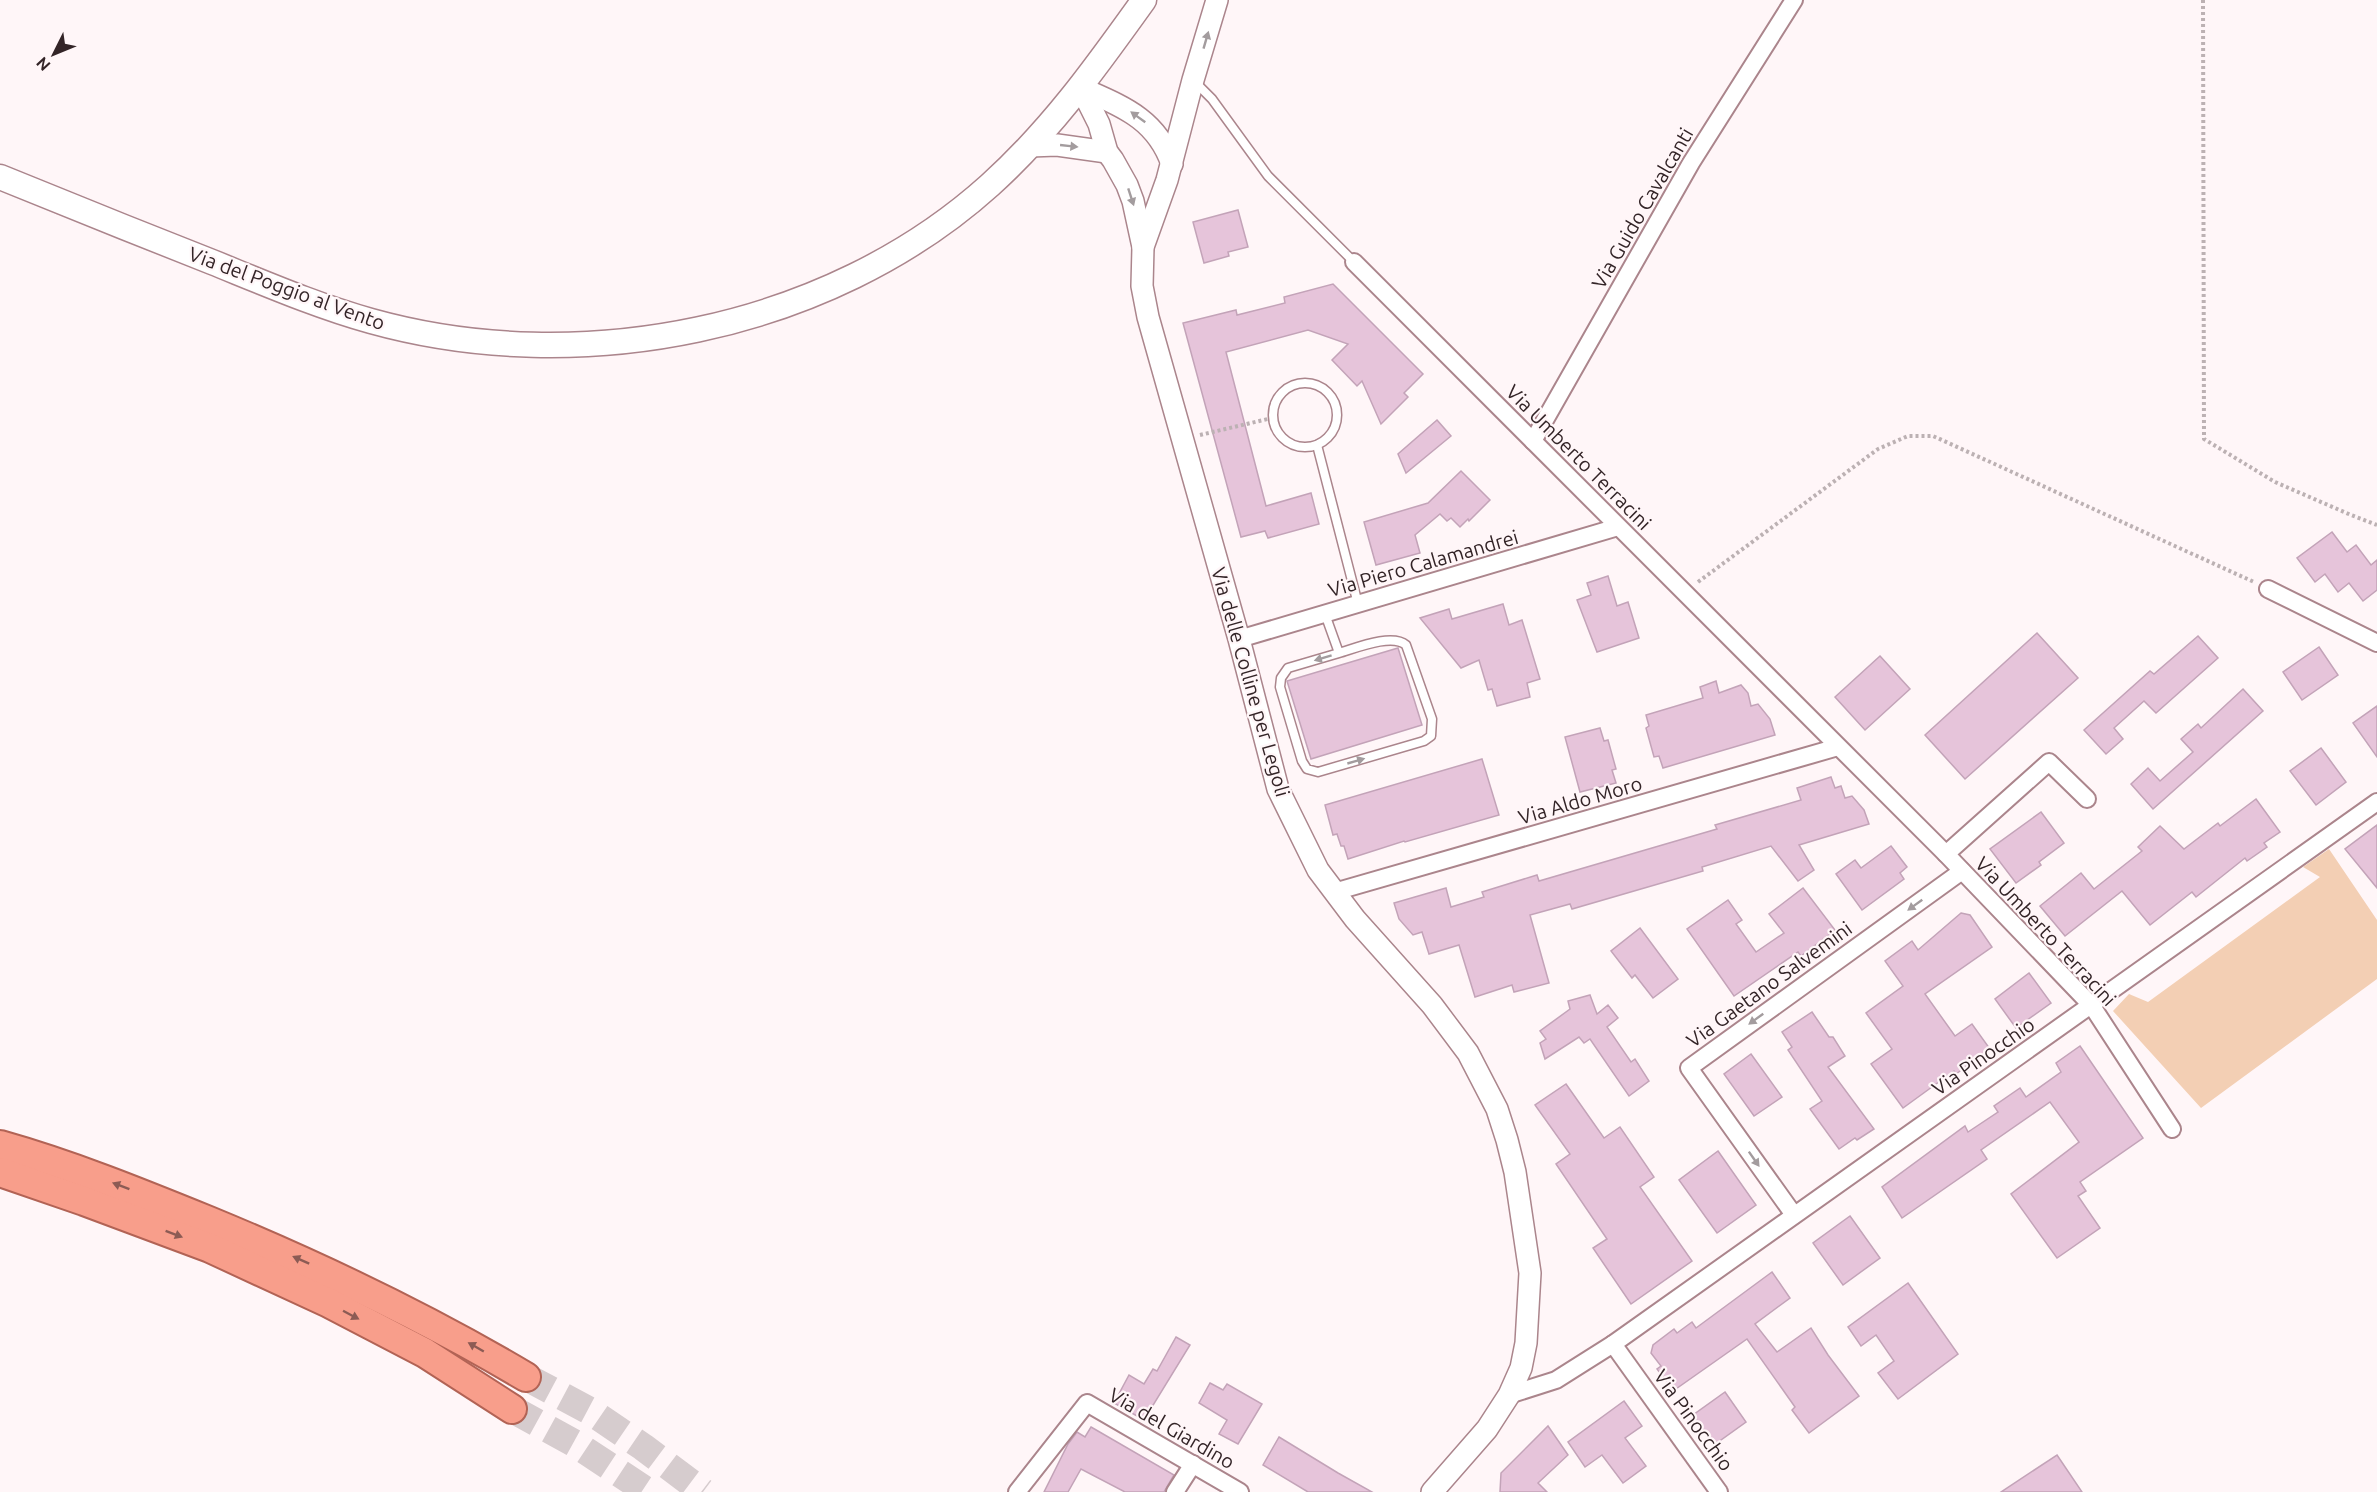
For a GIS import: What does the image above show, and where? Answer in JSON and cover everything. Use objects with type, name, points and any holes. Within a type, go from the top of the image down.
[{"type":"highway","points":[[0,1144],[98,1177],[275,1249],[333,1275],[470,1344],[526,1377]]},
{"type":"highway","points":[[0,1172],[151,1225],[221,1253],[329,1303],[425,1353],[512,1409]]},
{"type":"main road","name":"Via del Poggio al Vento","points":[[0,177],[293,294],[370,321],[405,329],[526,345],[590,345],[658,338],[722,324],[783,305],[844,279],[897,252],[929,232],[987,187],[1030,147],[1081,88],[1144,0]]},
{"type":"street","points":[[1143,247],[1172,164],[1193,80],[1217,0]]},
{"type":"street","name":"Via Guido Cavalcanti","points":[[1533,441],[1691,163],[1794,0]]},
{"type":"street","points":[[1081,88],[1099,124],[1107,153],[1127,185],[1133,201],[1143,247]]},
{"type":"street","points":[[1081,88],[1121,106],[1145,122],[1164,143],[1172,164]]},
{"type":"street","points":[[1030,147],[1057,145],[1107,153]]},
{"type":"street","name":"Via delle Colline per Legoli","points":[[1143,247],[1142,286],[1148,317],[1239,639],[1278,789],[1306,850],[1334,892],[1451,1028],[1468,1053],[1497,1109],[1515,1172],[1530,1273],[1526,1343],[1521,1368],[1509,1395],[1487,1429],[1432,1492]]},
{"type":"street","name":"Via Umberto Terracini","points":[[1354,262],[1946,854],[2092,1006],[2172,1129]]},
{"type":"street","name":"Via Piero Calamandrei","points":[[1239,639],[1618,527]]},
{"type":"street","points":[[2268,589],[2377,643]]},
{"type":"street","name":"Via Aldo Moro","points":[[1334,892],[1838,747]]},
{"type":"street","name":"Via Umberto Terracini","points":[[1946,854],[2049,762],[2086,799]]},
{"type":"street","name":"Via Pinocchio","points":[[1509,1395],[1556,1380],[1613,1344],[2377,802]]},
{"type":"street","name":"Via Gaetano Salvemini","points":[[1794,1215],[1689,1068],[1962,871]]},
{"type":"street","name":"Via Pinocchio","points":[[1613,1344],[1719,1492]]},
{"type":"street","name":"Via del Giardino","points":[[1017,1492],[1087,1403],[1240,1492]]},
{"type":"street","points":[[1175,1492],[1193,1464]]},
{"type":"lane","name":"Via Umberto Terracini","points":[[1193,80],[1212,99],[1268,176],[1354,262]]},
{"type":"lane","points":[[1312,383],[1322,387],[1335,403],[1336,423],[1326,440],[1317,445],[1297,447],[1287,443],[1280,436],[1272,418],[1277,398],[1292,384],[1312,383]]},
{"type":"lane","points":[[1317,445],[1358,605]]},
{"type":"lane","points":[[1326,614],[1339,653]]},
{"type":"lane","points":[[1392,639],[1402,641],[1406,645],[1432,719],[1431,736],[1424,741],[1318,772],[1307,769],[1282,697],[1281,678],[1288,668],[1339,653],[1392,639]]},
{"type":"path","points":[[2203,0],[2204,439],[2275,482],[2377,525]]},
{"type":"path","points":[[1183,440],[1272,418]]},
{"type":"path","points":[[1684,592],[1878,449],[1908,436],[1934,436],[1953,444],[2268,589]]},
{"type":"shaded area","points":[[2329,849],[2377,920],[2377,979],[2201,1108],[2113,1011],[2129,994],[2148,1002],[2320,877],[2303,867]]},
{"type":"building","points":[[1238,210],[1248,247],[1228,252],[1229,256],[1204,263],[1193,222]]},
{"type":"building","points":[[1333,284],[1423,374],[1404,393],[1408,397],[1381,424],[1362,381],[1357,386],[1332,360],[1348,344],[1308,330],[1226,352],[1266,506],[1311,493],[1319,524],[1268,538],[1265,531],[1241,537],[1183,323],[1236,310],[1237,315],[1285,303],[1284,297]]},
{"type":"building","points":[[1437,420],[1451,436],[1406,473],[1398,454]]},
{"type":"building","points":[[1461,471],[1490,500],[1460,527],[1451,518],[1447,521],[1440,514],[1415,535],[1420,553],[1376,565],[1364,522],[1428,503]]},
{"type":"building","points":[[2332,532],[2347,552],[2356,545],[2371,565],[2377,560],[2377,590],[2363,601],[2349,583],[2338,592],[2325,574],[2315,582],[2297,558]]},
{"type":"building","points":[[1608,576],[1617,606],[1628,602],[1639,638],[1597,652],[1577,600],[1591,595],[1587,583]]},
{"type":"building","points":[[1503,604],[1509,625],[1522,620],[1540,679],[1527,683],[1530,697],[1497,706],[1492,689],[1488,690],[1479,660],[1461,668],[1420,618],[1449,609],[1452,619]]},
{"type":"building","points":[[2037,633],[2078,678],[1965,779],[1925,735]]},
{"type":"building","points":[[2198,636],[2218,658],[2156,713],[2144,701],[2114,728],[2123,739],[2106,754],[2084,730],[2150,671],[2154,674]]},
{"type":"building","points":[[2319,647],[2338,675],[2302,700],[2283,672]]},
{"type":"building","points":[[1398,648],[1422,725],[1311,759],[1287,681]]},
{"type":"building","points":[[1880,656],[1910,689],[1865,730],[1835,697]]},
{"type":"building","points":[[1716,681],[1719,693],[1741,685],[1748,693],[1751,706],[1758,704],[1770,719],[1775,735],[1663,768],[1659,756],[1654,757],[1646,728],[1649,726],[1646,715],[1703,698],[1700,687]]},
{"type":"building","points":[[2243,689],[2263,711],[2153,809],[2131,784],[2148,768],[2160,781],[2193,752],[2181,739],[2198,724],[2201,728]]},
{"type":"building","points":[[2377,706],[2377,757],[2353,723]]},
{"type":"building","points":[[1600,728],[1604,741],[1608,740],[1616,769],[1612,770],[1616,783],[1580,792],[1565,737]]},
{"type":"building","points":[[2321,748],[2346,782],[2316,805],[2290,771]]},
{"type":"building","points":[[1482,759],[1499,815],[1348,859],[1337,834],[1333,835],[1325,805]]},
{"type":"building","points":[[1831,777],[1835,788],[1841,786],[1845,798],[1852,796],[1864,810],[1869,824],[1799,845],[1814,870],[1798,881],[1771,846],[1702,867],[1703,871],[1572,909],[1570,904],[1530,915],[1549,983],[1514,992],[1512,985],[1475,997],[1459,945],[1429,954],[1422,932],[1413,935],[1399,919],[1394,903],[1446,888],[1451,907],[1484,897],[1482,892],[1537,875],[1539,881],[1717,829],[1715,825],[1801,800],[1797,788]]},
{"type":"building","points":[[2256,799],[2280,832],[2264,843],[2267,847],[2247,861],[2245,858],[2196,897],[2192,892],[2150,925],[2122,891],[2065,936],[2040,906],[2081,873],[2094,889],[2142,851],[2138,847],[2160,826],[2184,849],[2218,823],[2220,826]]},
{"type":"building","points":[[2041,812],[2064,843],[2039,862],[2041,865],[2016,883],[1990,849]]},
{"type":"building","points":[[2377,825],[2377,888],[2345,849]]},
{"type":"building","points":[[1891,846],[1907,867],[1900,873],[1904,879],[1862,910],[1836,874],[1855,860],[1861,868]]},
{"type":"building","points":[[1803,888],[1835,930],[1801,956],[1798,952],[1734,996],[1687,929],[1728,900],[1742,920],[1736,924],[1756,952],[1784,933],[1769,914]]},
{"type":"building","points":[[1961,913],[1970,915],[1992,947],[1925,994],[1955,1036],[1972,1024],[1990,1049],[1956,1074],[1954,1071],[1903,1108],[1871,1064],[1892,1049],[1866,1013],[1903,986],[1885,961],[1912,941],[1918,950]]},
{"type":"building","points":[[1640,928],[1678,979],[1653,998],[1635,975],[1632,978],[1611,951]]},
{"type":"building","points":[[2029,973],[2051,1003],[2016,1028],[1995,999]]},
{"type":"building","points":[[1590,995],[1597,1014],[1608,1005],[1618,1018],[1607,1027],[1631,1062],[1635,1059],[1649,1081],[1629,1096],[1590,1039],[1584,1043],[1579,1037],[1545,1059],[1540,1043],[1546,1039],[1540,1031],[1570,1009],[1568,1001]]},
{"type":"building","points":[[1812,1012],[1829,1037],[1833,1037],[1845,1056],[1828,1067],[1874,1129],[1839,1149],[1810,1109],[1822,1101],[1788,1050],[1792,1047],[1782,1032]]},
{"type":"building","points":[[2080,1046],[2143,1138],[2080,1182],[2086,1191],[2078,1196],[2100,1228],[2057,1258],[2011,1194],[2079,1142],[2050,1102],[1981,1150],[1987,1159],[1902,1218],[1882,1187],[1965,1126],[1968,1132],[1998,1112],[1994,1106],[2020,1088],[2026,1097],[2061,1072],[2056,1063]]},
{"type":"building","points":[[1751,1054],[1782,1097],[1754,1116],[1724,1074]]},
{"type":"building","points":[[1566,1084],[1604,1138],[1620,1127],[1654,1177],[1640,1187],[1692,1261],[1631,1304],[1593,1248],[1607,1239],[1556,1164],[1570,1154],[1535,1105]]},
{"type":"building","points":[[1718,1151],[1756,1205],[1717,1233],[1679,1180]]},
{"type":"building","points":[[1850,1216],[1880,1258],[1843,1285],[1813,1243]]},
{"type":"building","points":[[1772,1272],[1790,1298],[1755,1324],[1777,1352],[1811,1328],[1859,1396],[1809,1433],[1792,1410],[1795,1407],[1747,1339],[1673,1391],[1657,1369],[1661,1366],[1651,1353],[1653,1345],[1674,1329],[1677,1333],[1692,1322],[1696,1328]]},
{"type":"building","points":[[1908,1283],[1958,1354],[1898,1399],[1878,1373],[1894,1361],[1876,1335],[1861,1346],[1848,1327]]},
{"type":"building","points":[[1176,1337],[1190,1345],[1144,1420],[1114,1403],[1129,1375],[1144,1384],[1153,1369],[1157,1371]]},
{"type":"building","points":[[1210,1383],[1223,1390],[1227,1384],[1262,1404],[1238,1444],[1219,1434],[1227,1420],[1199,1403]]},
{"type":"building","points":[[1725,1392],[1746,1422],[1714,1445],[1693,1415]]},
{"type":"building","points":[[1624,1401],[1642,1426],[1625,1438],[1646,1466],[1623,1483],[1602,1455],[1585,1467],[1568,1442]]},
{"type":"building","points":[[1548,1426],[1568,1455],[1538,1483],[1547,1492],[1500,1492],[1501,1473]]},
{"type":"building","points":[[1091,1427],[1174,1475],[1164,1492],[1125,1492],[1081,1469],[1068,1492],[1044,1492],[1068,1444],[1077,1432],[1085,1437]]},
{"type":"building","points":[[1279,1437],[1372,1492],[1308,1492],[1263,1465]]},
{"type":"building","points":[[2057,1455],[2082,1492],[2001,1492]]},
{"type":"tunnel","points":[[526,1377],[590,1411],[703,1492]]},
{"type":"tunnel","points":[[512,1409],[574,1443],[648,1492]]}]
